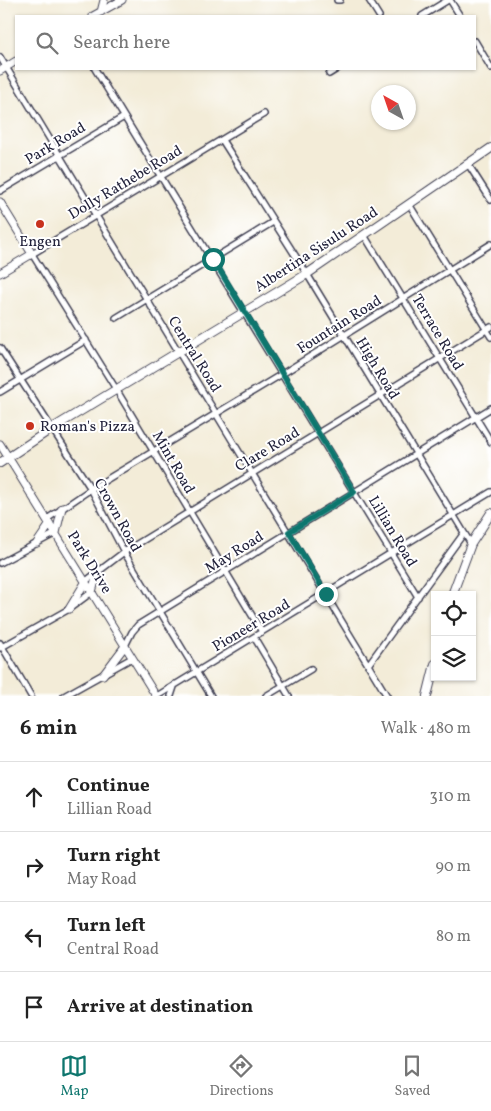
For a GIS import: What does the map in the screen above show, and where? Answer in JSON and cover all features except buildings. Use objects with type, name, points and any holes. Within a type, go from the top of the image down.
[{"type":"main road","name":"Albertina Sisulu Road","points":[[0,464],[51,429],[306,274],[491,148]]},
{"type":"main road","points":[[453,591],[470,544],[491,513]]},
{"type":"main road","points":[[427,696],[431,680]]},
{"type":"street","points":[[101,12],[104,0]]},
{"type":"street","points":[[95,15],[122,0]]},
{"type":"street","points":[[369,0],[378,15]]},
{"type":"street","points":[[424,15],[449,0],[459,15]]},
{"type":"street","points":[[476,42],[489,58],[491,68]]},
{"type":"street","name":"Central Road","points":[[0,57],[3,69],[96,215],[387,696]]},
{"type":"street","points":[[3,69],[15,62]]},
{"type":"street","name":"Lillian Road","points":[[96,70],[213,259],[418,597]]},
{"type":"street","points":[[329,74],[335,70]]},
{"type":"street","name":"Dolly Rathebe Road","points":[[0,273],[264,114]]},
{"type":"street","name":"Park Road","points":[[0,191],[124,117]]},
{"type":"street","name":"High Road","points":[[222,140],[470,544]]},
{"type":"street","points":[[468,164],[491,200]]},
{"type":"street","points":[[0,202],[32,254]]},
{"type":"street","points":[[409,204],[489,328],[491,337]]},
{"type":"street","points":[[116,318],[273,222]]},
{"type":"street","name":"Terrace Road","points":[[364,235],[491,442]]},
{"type":"street","name":"Fountain Road","points":[[48,521],[62,508],[91,489],[282,374],[491,244]]},
{"type":"street","name":"Mint Road","points":[[32,254],[116,389],[188,512],[262,632]]},
{"type":"street","name":"Clare Road","points":[[86,581],[124,552],[489,328]]},
{"type":"street","points":[[0,392],[86,340]]},
{"type":"street","name":"Crown Road","points":[[0,348],[91,489],[124,552],[211,696]]},
{"type":"street","name":"May Road","points":[[125,646],[135,628],[160,611],[491,408]]},
{"type":"street","name":"Park Drive","points":[[0,444],[156,696]]},
{"type":"street","name":"Pioneer Road","points":[[156,696],[491,492]]},
{"type":"street","points":[[0,563],[56,532],[62,508]]},
{"type":"street","points":[[37,543],[48,521]]},
{"type":"street","points":[[368,665],[464,533]]},
{"type":"street","points":[[31,696],[1,646],[69,609],[92,592],[98,570]]},
{"type":"street","points":[[69,609],[86,581]]},
{"type":"street","points":[[254,637],[289,696]]},
{"type":"street","points":[[103,675],[125,646]]},
{"type":"street","points":[[64,696],[132,658]]},
{"type":"street","points":[[266,696],[311,669]]},
{"type":"street","points":[[171,696],[175,683]]},
{"type":"place","name":"Engen","points":[[40,224]]},
{"type":"place","name":"Roman's Pizza","points":[[30,426]]},
{"type":"route","points":[[213,259],[354,492],[289,532],[326,594]]}]
